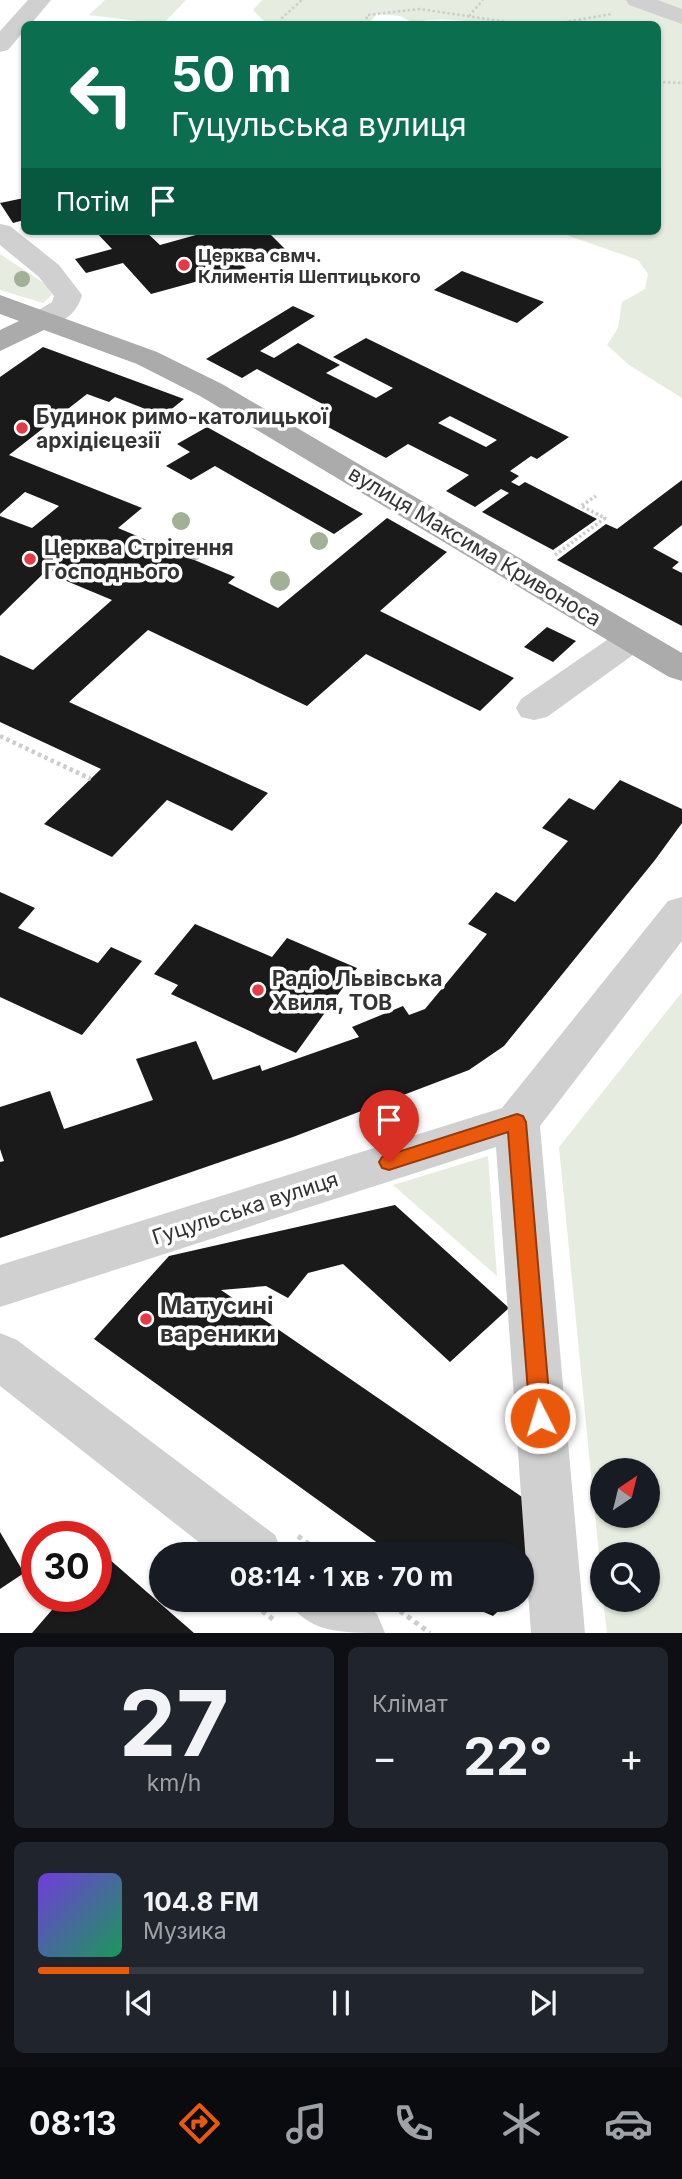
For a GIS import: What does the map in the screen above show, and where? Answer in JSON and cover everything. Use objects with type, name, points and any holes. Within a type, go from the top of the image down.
[{"type":"main road","name":"вулиця Максима Кривоноса","points":[[0,304],[147,358],[211,390],[682,669]]},
{"type":"main road","points":[[0,342],[42,320]]},
{"type":"street","points":[[21,21],[40,0]]},
{"type":"street","points":[[644,3],[682,17]]},
{"type":"street","points":[[0,45],[21,21]]},
{"type":"street","points":[[0,232],[49,271],[68,295],[65,306],[42,320]]},
{"type":"street","points":[[534,708],[632,639]]},
{"type":"street","points":[[558,1633],[517,1122],[682,912]]},
{"type":"street","name":"Гуцульська вулиця","points":[[0,1286],[517,1122]]},
{"type":"street","points":[[0,1356],[240,1542]]},
{"type":"street","points":[[297,1612],[376,1620]]},
{"type":"path","points":[[282,21],[282,18],[302,0]]},
{"type":"path","points":[[469,17],[483,0]]},
{"type":"path","points":[[567,21],[644,3]]},
{"type":"path","points":[[366,21],[367,15],[420,9],[498,21]]},
{"type":"path","points":[[661,82],[682,83]]},
{"type":"path","points":[[553,557],[605,518],[581,506],[596,496]]},
{"type":"path","points":[[0,736],[91,779]]},
{"type":"path","points":[[376,1620],[430,1633]]},
{"type":"shaded area","points":[[105,0],[186,0],[166,21],[138,21],[89,15]]},
{"type":"shaded area","points":[[262,0],[682,0],[682,398],[629,365],[607,345],[618,328],[622,302],[645,289],[648,274],[638,260],[566,235],[661,235],[661,21],[410,21],[400,16],[377,14],[371,21],[264,21],[253,10]]},
{"type":"shaded area","points":[[0,254],[47,285],[52,295],[43,303],[0,290]]},
{"type":"shaded area","points":[[682,992],[682,1633],[607,1633],[604,1612],[660,1612],[660,1542],[598,1542],[596,1528],[660,1528],[660,1458],[590,1458],[590,1463],[559,1147]]},
{"type":"shaded area","points":[[488,1156],[497,1276],[393,1185]]},
{"type":"building","points":[[21,199],[21,221],[13,223],[0,203]]},
{"type":"building","points":[[99,235],[149,235],[160,245],[196,235],[271,235],[285,249],[240,262],[246,268],[151,294],[123,263],[86,273],[75,259],[112,249]]},
{"type":"building","points":[[462,271],[544,302],[517,323],[434,290]]},
{"type":"building","points":[[293,306],[315,316],[260,351],[274,358],[298,343],[340,365],[326,373],[376,398],[393,388],[333,357],[366,338],[569,437],[537,459],[531,456],[510,471],[519,476],[511,482],[519,486],[525,482],[597,519],[553,550],[482,512],[509,493],[501,489],[475,507],[446,491],[469,475],[408,444],[386,458],[313,419],[330,408],[257,369],[242,378],[206,359]],"holes":[[[450,416],[497,440],[486,447],[438,423]]]},
{"type":"building","points":[[43,347],[184,399],[163,416],[115,397],[109,402],[87,394],[9,455],[142,508],[118,528],[235,577],[228,583],[278,608],[387,518],[447,552],[380,611],[514,678],[480,711],[366,654],[307,706],[148,630],[69,702],[268,793],[232,831],[167,800],[112,857],[44,824],[101,769],[0,722],[0,655],[33,670],[112,600],[45,572],[0,616],[0,516],[32,528],[59,506],[25,492],[0,514],[0,377]]},
{"type":"building","points":[[207,427],[363,514],[334,534],[215,466],[191,480],[166,466],[190,452],[177,444]]},
{"type":"building","points":[[682,480],[682,525],[653,548],[679,562],[672,568],[682,573],[682,626],[557,560],[606,524],[617,529]]},
{"type":"building","points":[[547,627],[576,641],[553,662],[524,647]]},
{"type":"building","points":[[620,780],[682,809],[682,823],[504,1046],[469,1070],[293,1137],[0,1238],[0,1162],[4,1161],[0,1149],[0,1107],[50,1091],[64,1129],[153,1100],[136,1059],[196,1041],[213,1080],[260,1065],[262,1071],[359,1037],[352,1027],[403,1006],[409,1015],[425,1009],[487,934],[468,924],[496,892],[515,902],[568,841],[542,828],[569,798],[594,810]]},
{"type":"building","points":[[0,892],[35,908],[18,928],[98,963],[111,947],[142,961],[82,1035],[0,997]]},
{"type":"building","name":"Радіо Львівська Хвиля, ТОВ","points":[[195,924],[272,957],[287,938],[357,968],[296,1053],[171,994],[178,985],[154,974]]},
{"type":"building","points":[[395,1205],[509,1308],[450,1362],[343,1264],[308,1273],[288,1298],[266,1286],[221,1290],[525,1499],[529,1542],[376,1542],[94,1339],[169,1256]]},
{"type":"building","points":[[0,1532],[21,1568],[21,1575],[0,1589]]},
{"type":"building","points":[[112,1562],[149,1594],[149,1612],[170,1612],[194,1633],[32,1633],[50,1612],[112,1612]]},
{"type":"place","name":"Церква свмч. Климентія Шептицького","points":[[184,265]]},
{"type":"place","name":"Будинок римо-католицької архідієцезії","points":[[22,428]]},
{"type":"place","name":"Церква Стрітення Господнього","points":[[30,559]]},
{"type":"place","name":"Радіо Львівська Хвиля, ТОВ","points":[[258,990]]},
{"type":"place","name":"Матусині вареники","points":[[146,1319]]},
{"type":"route","points":[[389,1162],[517,1122],[540,1418]]}]
